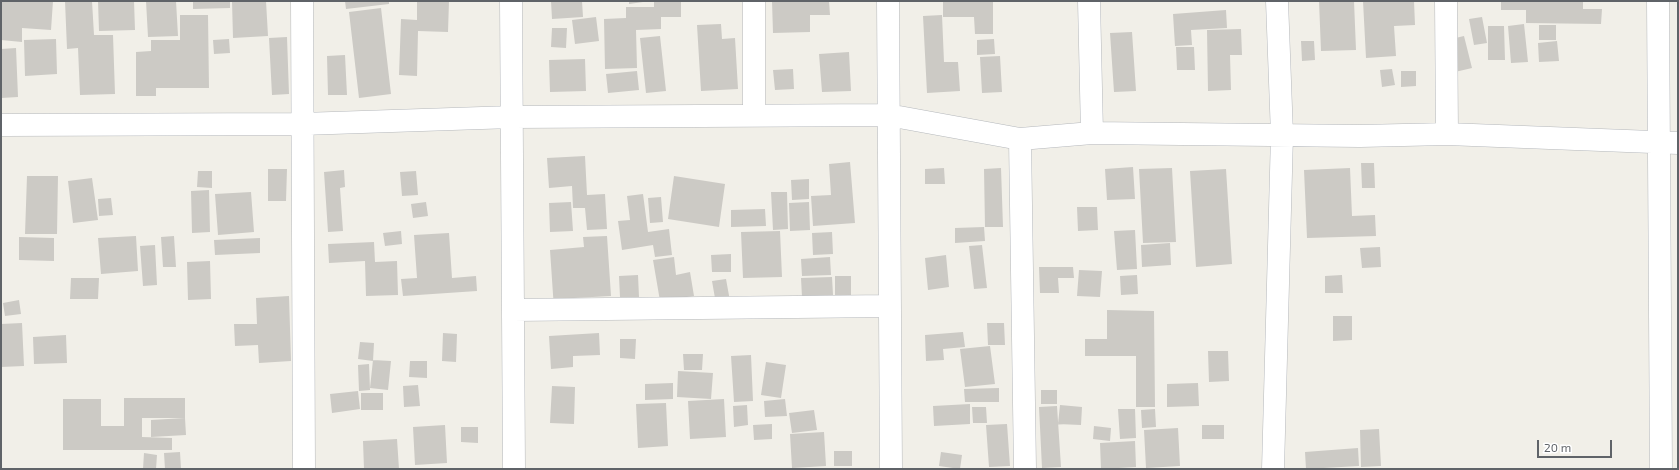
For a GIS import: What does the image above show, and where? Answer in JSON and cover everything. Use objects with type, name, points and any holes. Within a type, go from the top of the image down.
[{"type":"street","points":[[302,1],[304,469]]},
{"type":"street","points":[[511,1],[514,469]]},
{"type":"street","points":[[754,1],[754,115]]},
{"type":"street","points":[[888,1],[891,469]]},
{"type":"street","points":[[1089,1],[1092,133]]},
{"type":"street","points":[[1273,469],[1282,135],[1278,1]]},
{"type":"street","points":[[1446,1],[1447,134]]},
{"type":"street","points":[[1658,1],[1669,143],[1661,469]]},
{"type":"street","points":[[1,125],[302,124],[512,117],[888,115],[1020,139],[1092,133],[1282,135],[1447,134],[1669,143]]},
{"type":"street","points":[[1020,139],[1025,469]]},
{"type":"street","points":[[514,310],[889,306]]},
{"type":"building","points":[[1,1],[53,1],[51,30],[22,28],[22,42],[1,40]]},
{"type":"building","points":[[65,1],[92,1],[94,35],[113,35],[115,94],[80,95],[78,48],[67,49]]},
{"type":"building","points":[[98,1],[134,1],[135,30],[99,31]]},
{"type":"building","points":[[146,1],[176,1],[178,36],[148,37]]},
{"type":"building","points":[[193,1],[230,1],[230,8],[193,9]]},
{"type":"building","points":[[232,1],[266,1],[268,36],[233,38]]},
{"type":"building","points":[[345,1],[389,1],[389,4],[346,9]]},
{"type":"building","points":[[417,1],[449,1],[448,32],[418,31],[417,76],[399,75],[401,19],[417,20]]},
{"type":"building","points":[[551,1],[582,1],[583,17],[552,19]]},
{"type":"building","points":[[629,1],[643,1],[643,2],[629,4]]},
{"type":"building","points":[[654,1],[681,1],[681,17],[661,17],[661,29],[636,30],[637,68],[605,69],[604,19],[626,18],[626,7],[654,7]]},
{"type":"building","points":[[772,1],[829,1],[830,15],[810,15],[810,32],[773,33]]},
{"type":"building","points":[[993,1],[993,34],[975,34],[974,17],[943,17],[943,2]]},
{"type":"building","points":[[1319,1],[1354,1],[1356,50],[1321,51]]},
{"type":"building","points":[[1363,1],[1414,1],[1415,25],[1394,26],[1396,56],[1366,58]]},
{"type":"building","points":[[1501,1],[1583,1],[1583,9],[1602,9],[1601,24],[1526,23],[1526,10],[1501,10]]},
{"type":"building","points":[[381,8],[391,94],[359,98],[349,12]]},
{"type":"building","points":[[1226,10],[1227,28],[1191,30],[1192,45],[1175,46],[1173,14]]},
{"type":"building","points":[[180,15],[208,15],[209,88],[156,88],[156,96],[136,96],[136,52],[151,51],[151,40],[180,40]]},
{"type":"building","points":[[942,15],[944,62],[958,62],[960,91],[927,93],[923,16]]},
{"type":"building","points":[[596,17],[599,41],[575,44],[572,20]]},
{"type":"building","points":[[1482,17],[1487,43],[1474,45],[1469,19]]},
{"type":"building","points":[[721,24],[722,39],[735,38],[738,89],[701,91],[697,25]]},
{"type":"building","points":[[1524,24],[1528,62],[1511,63],[1508,26]]},
{"type":"building","points":[[1539,25],[1556,25],[1556,40],[1539,40]]},
{"type":"building","points":[[1488,26],[1504,26],[1505,60],[1488,60]]},
{"type":"building","points":[[552,28],[567,28],[566,48],[551,47]]},
{"type":"building","points":[[1241,29],[1242,55],[1230,55],[1231,90],[1208,91],[1207,30]]},
{"type":"building","points":[[1132,32],[1136,91],[1114,92],[1110,33]]},
{"type":"building","points":[[660,36],[666,91],[646,93],[640,38]]},
{"type":"building","points":[[1464,36],[1472,68],[1455,72],[1447,40]]},
{"type":"building","points":[[287,37],[289,94],[272,95],[269,38]]},
{"type":"building","points":[[56,39],[57,74],[25,76],[24,40]]},
{"type":"building","points":[[229,39],[230,53],[214,54],[213,40]]},
{"type":"building","points":[[994,39],[995,54],[977,55],[977,40]]},
{"type":"building","points":[[1301,41],[1314,41],[1315,60],[1302,61]]},
{"type":"building","points":[[1557,41],[1559,61],[1539,62],[1538,43]]},
{"type":"building","points":[[1176,47],[1194,47],[1195,70],[1177,70]]},
{"type":"building","points":[[16,48],[18,97],[1,98],[1,49]]},
{"type":"building","points":[[849,52],[851,91],[822,92],[819,54]]},
{"type":"building","points":[[345,55],[347,95],[328,95],[327,56]]},
{"type":"building","points":[[1000,56],[1002,92],[982,93],[980,57]]},
{"type":"building","points":[[585,59],[586,91],[550,92],[549,60]]},
{"type":"building","points":[[793,69],[794,89],[775,90],[773,70]]},
{"type":"building","points":[[1392,69],[1395,85],[1382,87],[1380,70]]},
{"type":"building","points":[[637,71],[639,90],[608,93],[606,74]]},
{"type":"building","points":[[1401,71],[1416,71],[1416,86],[1401,87]]},
{"type":"building","points":[[585,156],[587,195],[605,194],[607,229],[587,230],[585,208],[573,208],[572,186],[549,188],[547,158]]},
{"type":"building","points":[[850,162],[855,223],[813,226],[811,196],[831,195],[829,164]]},
{"type":"building","points":[[1361,163],[1374,163],[1375,188],[1362,188]]},
{"type":"building","points":[[1133,167],[1135,199],[1107,200],[1105,169]]},
{"type":"building","points":[[944,168],[945,184],[925,184],[925,169]]},
{"type":"building","points":[[1001,168],[1003,227],[985,227],[984,169]]},
{"type":"building","points":[[1172,168],[1176,242],[1143,243],[1139,169]]},
{"type":"building","points":[[1350,168],[1352,216],[1375,215],[1376,236],[1307,238],[1304,170]]},
{"type":"building","points":[[268,169],[287,169],[286,201],[268,201]]},
{"type":"building","points":[[1226,169],[1232,264],[1196,267],[1190,171]]},
{"type":"building","points":[[344,170],[345,187],[340,188],[343,231],[328,232],[324,172]]},
{"type":"building","points":[[198,171],[212,171],[212,188],[197,187]]},
{"type":"building","points":[[416,171],[418,195],[402,196],[400,172]]},
{"type":"building","points":[[27,176],[58,176],[57,234],[25,234]]},
{"type":"building","points":[[674,176],[725,184],[719,227],[668,219]]},
{"type":"building","points":[[92,178],[98,220],[73,223],[68,181]]},
{"type":"building","points":[[809,179],[809,199],[792,200],[791,180]]},
{"type":"building","points":[[209,190],[210,232],[192,233],[191,191]]},
{"type":"building","points":[[251,192],[254,232],[218,235],[215,194]]},
{"type":"building","points":[[771,192],[787,192],[788,229],[773,230]]},
{"type":"building","points":[[643,194],[648,232],[669,229],[672,255],[655,257],[653,245],[622,250],[618,221],[630,220],[627,196]]},
{"type":"building","points":[[661,197],[663,222],[650,223],[648,198]]},
{"type":"building","points":[[111,198],[113,215],[99,216],[98,199]]},
{"type":"building","points":[[426,202],[428,216],[413,218],[411,204]]},
{"type":"building","points":[[571,202],[573,231],[550,232],[549,203]]},
{"type":"building","points":[[809,202],[810,230],[790,231],[789,203]]},
{"type":"building","points":[[1077,207],[1097,207],[1098,230],[1078,231]]},
{"type":"building","points":[[765,209],[766,226],[731,227],[731,210]]},
{"type":"building","points":[[984,227],[985,241],[955,243],[955,228]]},
{"type":"building","points":[[1135,230],[1137,269],[1117,270],[1114,231]]},
{"type":"building","points":[[401,231],[402,244],[385,246],[383,233]]},
{"type":"building","points":[[780,231],[782,277],[743,278],[741,232]]},
{"type":"building","points":[[832,232],[833,254],[813,255],[812,233]]},
{"type":"building","points":[[449,233],[452,278],[476,276],[477,291],[403,296],[401,279],[417,278],[414,235]]},
{"type":"building","points":[[136,236],[138,271],[101,274],[98,238]]},
{"type":"building","points":[[174,236],[176,267],[163,267],[161,237]]},
{"type":"building","points":[[607,236],[611,296],[574,298],[574,308],[554,309],[550,250],[584,247],[583,237]]},
{"type":"building","points":[[19,237],[54,238],[54,261],[19,260]]},
{"type":"building","points":[[260,238],[260,253],[215,255],[214,240]]},
{"type":"building","points":[[374,242],[375,262],[397,261],[398,295],[366,296],[365,261],[329,263],[328,244]]},
{"type":"building","points":[[1170,243],[1171,265],[1142,267],[1141,245]]},
{"type":"building","points":[[155,245],[157,285],[143,286],[140,246]]},
{"type":"building","points":[[982,245],[987,288],[974,289],[969,246]]},
{"type":"building","points":[[1380,247],[1381,267],[1362,268],[1360,248]]},
{"type":"building","points":[[731,254],[731,272],[712,272],[711,255]]},
{"type":"building","points":[[946,255],[949,287],[928,290],[925,258]]},
{"type":"building","points":[[674,257],[676,275],[690,272],[694,296],[660,301],[653,260]]},
{"type":"building","points":[[830,257],[831,275],[802,276],[801,259]]},
{"type":"building","points":[[210,261],[211,299],[188,300],[187,262]]},
{"type":"building","points":[[1039,267],[1073,267],[1074,278],[1058,278],[1059,293],[1040,293]]},
{"type":"building","points":[[1079,270],[1102,271],[1100,297],[1077,296]]},
{"type":"building","points":[[638,275],[639,297],[620,297],[619,276]]},
{"type":"building","points":[[1137,275],[1138,294],[1121,295],[1120,276]]},
{"type":"building","points":[[1342,275],[1343,293],[1325,293],[1325,276]]},
{"type":"building","points":[[835,276],[851,276],[851,295],[835,295]]},
{"type":"building","points":[[832,277],[833,295],[802,297],[801,278]]},
{"type":"building","points":[[71,278],[99,278],[98,299],[70,299]]},
{"type":"building","points":[[726,279],[730,301],[716,304],[712,281]]},
{"type":"building","points":[[289,296],[291,361],[259,363],[258,345],[235,346],[234,324],[257,324],[256,298]]},
{"type":"building","points":[[19,300],[21,314],[5,316],[3,303]]},
{"type":"building","points":[[1107,310],[1154,311],[1155,407],[1136,407],[1136,356],[1085,356],[1085,339],[1107,339]]},
{"type":"building","points":[[1333,316],[1352,316],[1352,340],[1333,341]]},
{"type":"building","points":[[22,323],[24,366],[1,367],[1,324]]},
{"type":"building","points":[[987,323],[1004,323],[1005,345],[988,345]]},
{"type":"building","points":[[963,332],[965,347],[943,349],[944,360],[926,361],[925,335]]},
{"type":"building","points":[[443,333],[457,334],[456,362],[442,361]]},
{"type":"building","points":[[599,333],[600,355],[573,356],[573,367],[551,369],[549,336]]},
{"type":"building","points":[[66,335],[67,363],[34,364],[33,337]]},
{"type":"building","points":[[620,339],[636,339],[635,359],[620,358]]},
{"type":"building","points":[[360,342],[374,343],[373,361],[358,359]]},
{"type":"building","points":[[990,346],[995,384],[965,387],[960,349]]},
{"type":"building","points":[[1208,351],[1228,351],[1229,381],[1209,382]]},
{"type":"building","points":[[683,354],[703,354],[702,370],[684,370]]},
{"type":"building","points":[[751,355],[753,401],[734,402],[731,356]]},
{"type":"building","points":[[373,360],[391,361],[388,390],[370,388]]},
{"type":"building","points":[[410,361],[427,361],[427,378],[409,377]]},
{"type":"building","points":[[766,362],[786,365],[781,398],[761,395]]},
{"type":"building","points":[[369,364],[370,390],[359,391],[358,365]]},
{"type":"building","points":[[678,371],[713,373],[711,399],[677,397]]},
{"type":"building","points":[[673,383],[673,399],[645,400],[645,384]]},
{"type":"building","points":[[1198,383],[1199,406],[1167,407],[1167,384]]},
{"type":"building","points":[[418,385],[420,406],[404,407],[403,386]]},
{"type":"building","points":[[552,386],[575,387],[574,424],[550,423]]},
{"type":"building","points":[[999,388],[999,402],[965,402],[964,389]]},
{"type":"building","points":[[1041,390],[1057,390],[1057,404],[1041,404]]},
{"type":"building","points":[[358,391],[360,409],[332,413],[330,394]]},
{"type":"building","points":[[361,393],[383,393],[383,410],[361,410]]},
{"type":"building","points":[[124,398],[185,398],[185,418],[142,418],[142,437],[172,438],[172,450],[63,450],[63,399],[101,399],[101,426],[124,426]]},
{"type":"building","points":[[724,399],[726,437],[690,439],[688,401]]},
{"type":"building","points":[[785,399],[787,416],[765,417],[764,401]]},
{"type":"building","points":[[666,403],[668,446],[638,448],[636,404]]},
{"type":"building","points":[[970,404],[970,424],[934,426],[933,406]]},
{"type":"building","points":[[747,405],[748,425],[734,427],[733,406]]},
{"type":"building","points":[[1060,405],[1082,407],[1081,425],[1058,424]]},
{"type":"building","points":[[1057,406],[1061,467],[1042,468],[1039,407]]},
{"type":"building","points":[[972,407],[986,407],[987,423],[973,423]]},
{"type":"building","points":[[1118,409],[1135,409],[1136,438],[1120,439]]},
{"type":"building","points":[[1155,409],[1156,427],[1142,428],[1141,410]]},
{"type":"building","points":[[814,410],[817,430],[792,433],[789,413]]},
{"type":"building","points":[[185,418],[186,435],[151,437],[151,420]]},
{"type":"building","points":[[772,424],[772,439],[754,440],[753,425]]},
{"type":"building","points":[[1007,424],[1010,466],[989,467],[986,425]]},
{"type":"building","points":[[445,425],[447,463],[415,465],[413,427]]},
{"type":"building","points":[[1202,425],[1224,425],[1224,439],[1202,439]]},
{"type":"building","points":[[1094,426],[1111,428],[1110,441],[1093,439]]},
{"type":"building","points":[[461,427],[478,427],[478,443],[461,442]]},
{"type":"building","points":[[1178,428],[1180,466],[1146,468],[1144,430]]},
{"type":"building","points":[[1379,429],[1381,466],[1361,467],[1360,430]]},
{"type":"building","points":[[824,432],[826,466],[792,468],[790,434]]},
{"type":"building","points":[[397,439],[399,469],[364,469],[363,441]]},
{"type":"building","points":[[1135,441],[1136,467],[1101,469],[1100,443]]},
{"type":"building","points":[[1358,448],[1359,466],[1306,469],[1305,452]]},
{"type":"building","points":[[834,451],[852,451],[852,466],[834,466]]},
{"type":"building","points":[[180,452],[181,469],[165,469],[164,453]]},
{"type":"building","points":[[941,452],[962,455],[960,469],[939,466]]},
{"type":"building","points":[[144,453],[157,455],[156,469],[143,469]]}]
